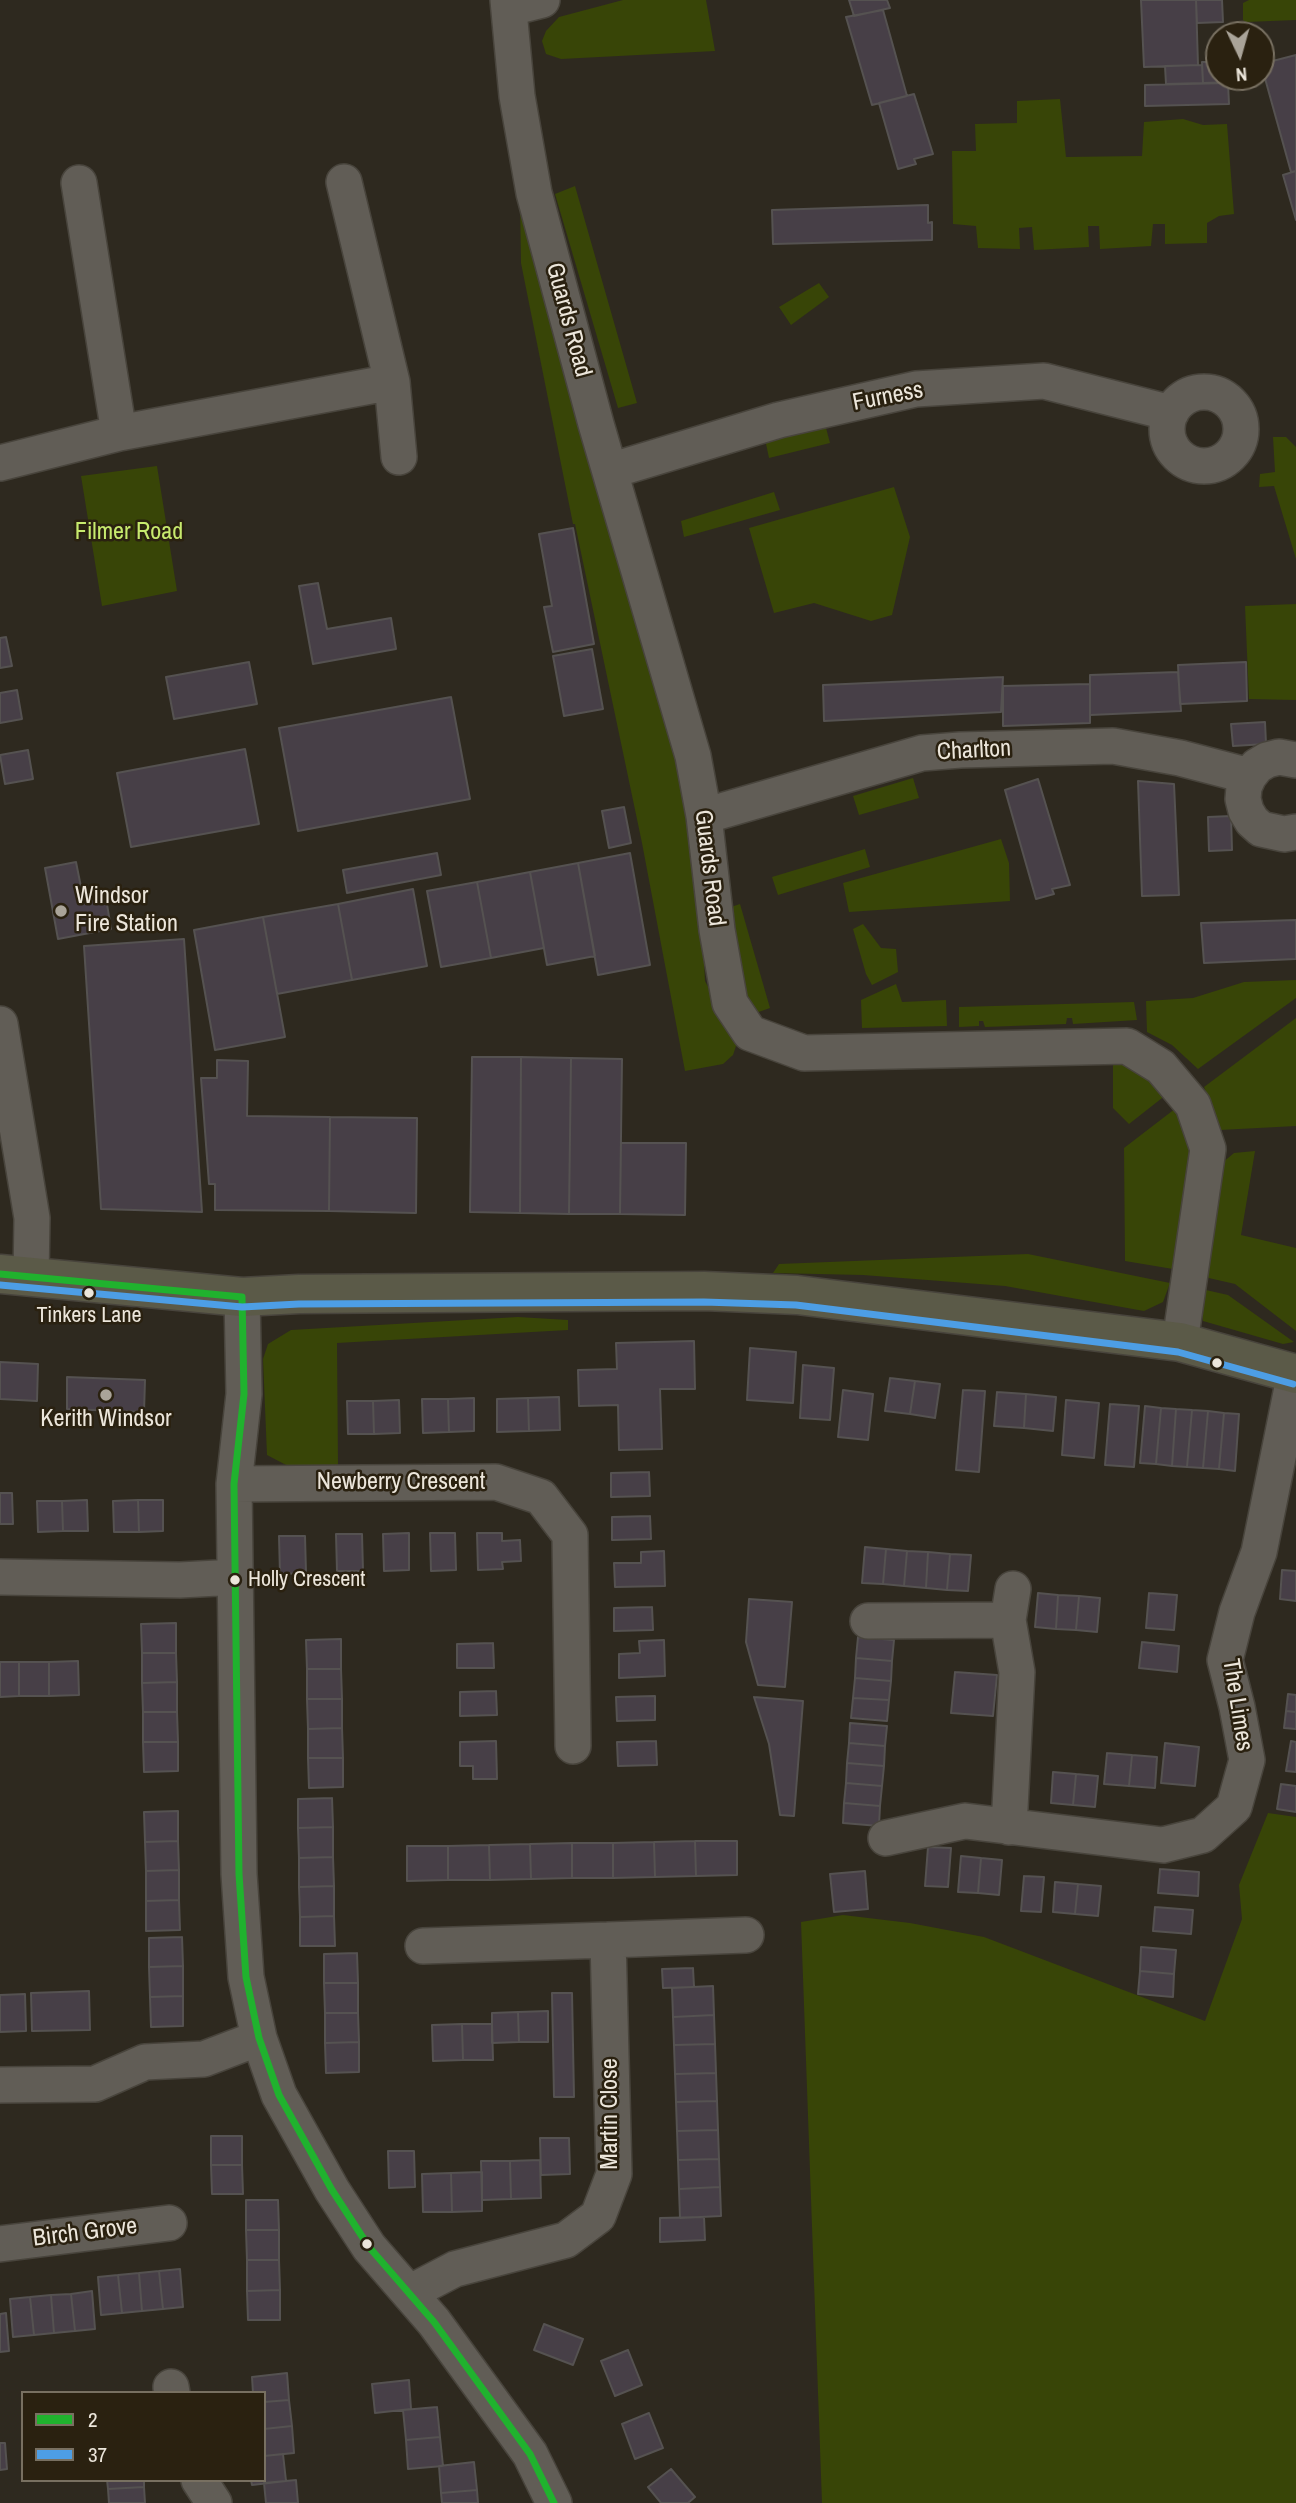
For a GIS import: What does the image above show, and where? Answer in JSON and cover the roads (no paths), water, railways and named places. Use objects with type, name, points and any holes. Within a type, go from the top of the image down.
[{"type":"main road","points":[[16,1276],[242,1297],[299,1294],[704,1292],[797,1295],[1180,1342],[1295,1374]]},
{"type":"street","name":"Guards Road","points":[[520,3],[517,96],[534,194],[610,471],[693,756],[730,1003],[750,1033],[804,1053],[1127,1046],[1161,1067],[1193,1105],[1208,1149],[1180,1342]]},
{"type":"street","points":[[344,181],[392,382],[400,457]]},
{"type":"street","points":[[79,183],[119,433]]},
{"type":"street","points":[[0,463],[119,433],[392,382]]},
{"type":"street","name":"Furness","points":[[610,471],[779,420],[916,389],[1044,382],[1171,413]]},
{"type":"street","name":"Charlton","points":[[704,816],[922,753],[960,750],[1113,746],[1180,758],[1249,776]]},
{"type":"street","points":[[1296,760],[1279,757],[1257,766],[1249,776],[1243,799],[1246,811],[1261,829],[1284,835],[1296,832]]},
{"type":"street","points":[[0,1024],[32,1218],[16,1276]]},
{"type":"street","points":[[242,1297],[244,1394],[234,1484],[239,1874],[246,1976],[259,2038],[279,2095],[332,2190],[369,2247],[434,2322],[530,2454],[554,2503]]},
{"type":"street","name":"The Limes","points":[[886,1838],[965,1821],[1163,1845],[1203,1835],[1234,1807],[1247,1760],[1225,1660],[1237,1612],[1259,1552],[1295,1374]]},
{"type":"street","name":"Newberry Crescent","points":[[234,1484],[496,1482],[541,1497],[570,1535],[565,1730]]},
{"type":"street","points":[[0,1577],[180,1580],[237,1577]]},
{"type":"street","points":[[868,1621],[1011,1605],[1017,1672],[1009,1827]]},
{"type":"street","points":[[440,1953],[608,1940],[746,1935]]},
{"type":"street","name":"Martin Close","points":[[409,2292],[455,2269],[566,2240],[598,2216],[614,2174],[608,1940]]},
{"type":"street","points":[[0,2085],[95,2084],[145,2062],[204,2059],[259,2038]]},
{"type":"street","name":"Birch Grove","points":[[0,2244],[169,2223]]},
{"type":"street","points":[[200,2482],[214,2503]]},
{"type":"place","name":"Windsor Fire Station","points":[[61,911]]},
{"type":"place","name":"Tinkers Lane","points":[[89,1293]]},
{"type":"place","name":"Kerith Windsor","points":[[106,1395]]},
{"type":"place","name":"Holly Crescent","points":[[235,1580]]},
{"type":"park label","name":"Filmer Road","points":[[129,533]]}]
